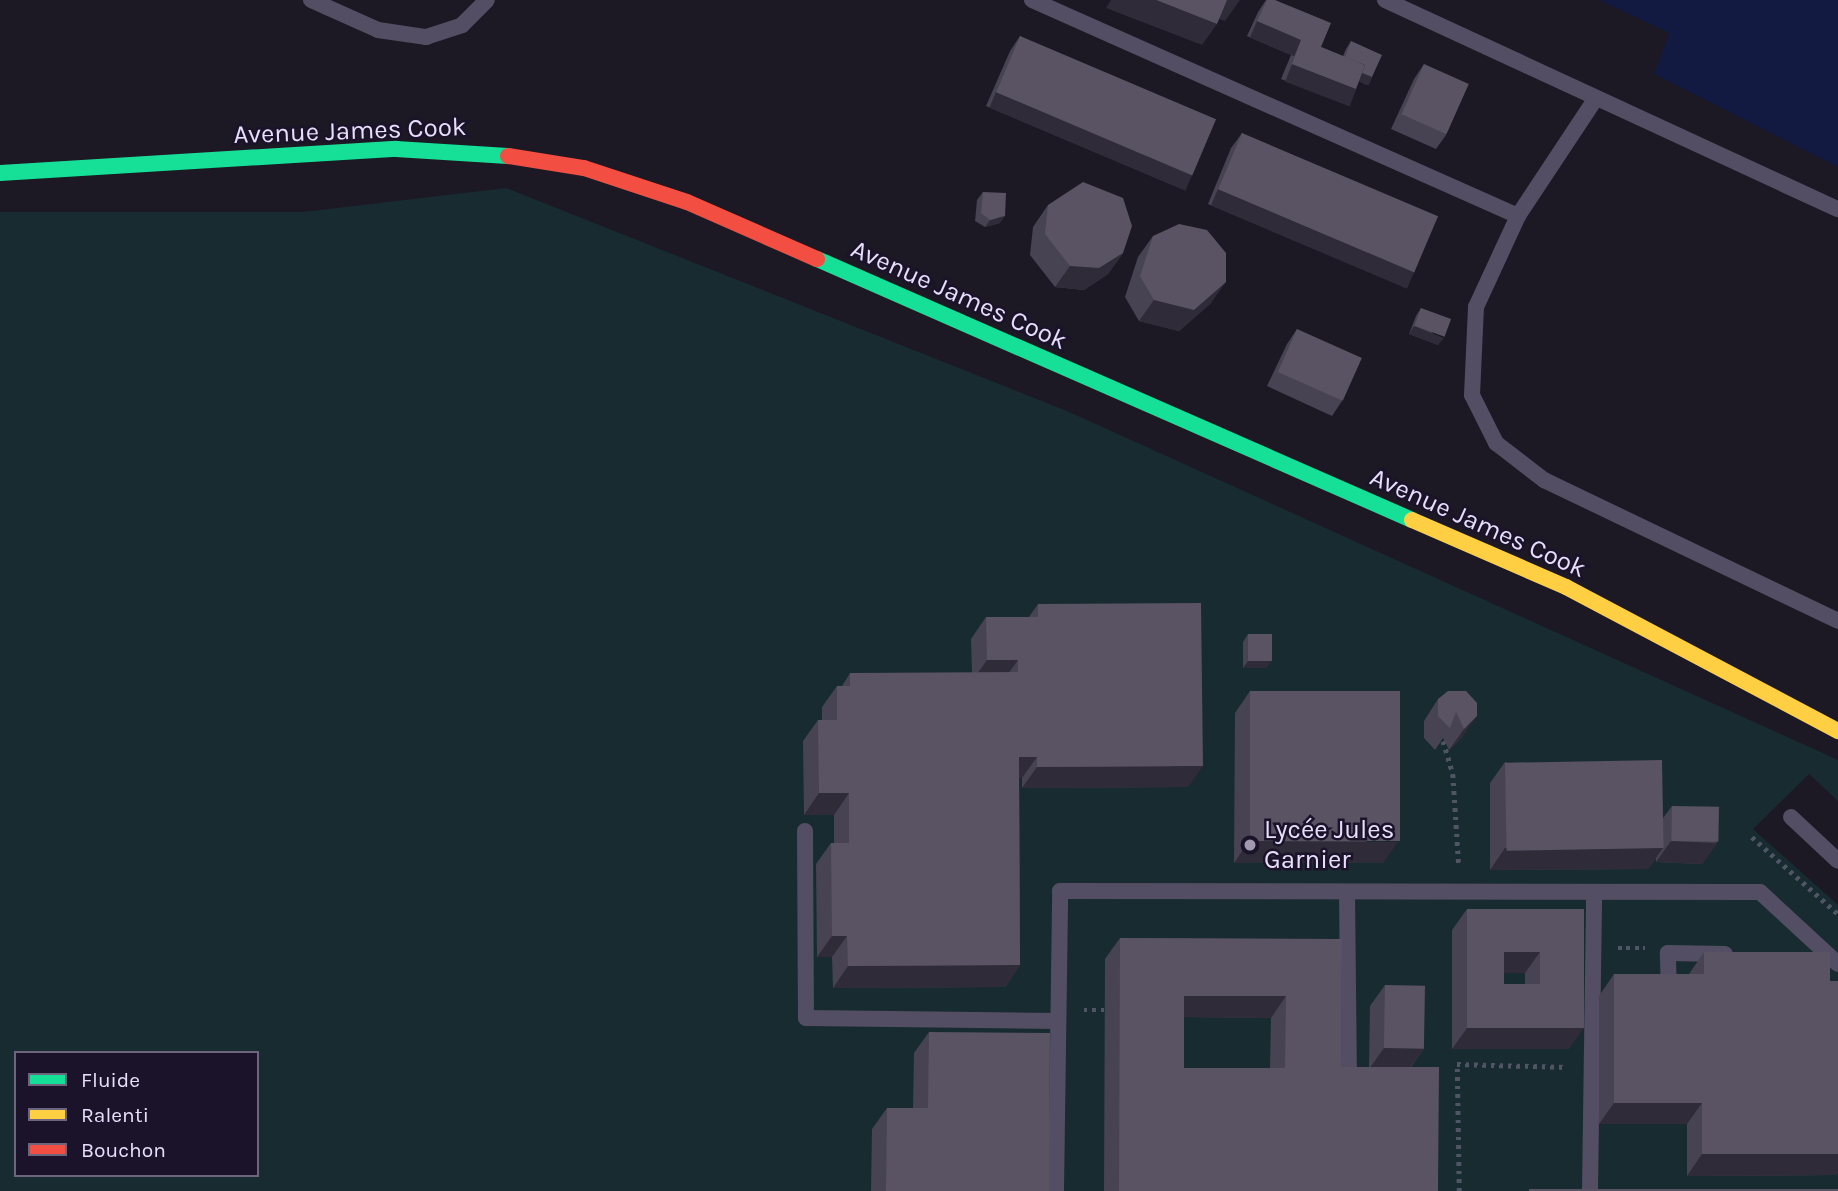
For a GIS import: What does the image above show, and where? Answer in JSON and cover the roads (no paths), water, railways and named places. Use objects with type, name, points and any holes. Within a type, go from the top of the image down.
[{"type":"main road","name":"Avenue James Cook","points":[[0,173],[396,149],[481,152],[584,168],[687,202],[1566,587],[1838,731]]},
{"type":"lane","points":[[311,0],[378,30],[426,37],[463,25],[487,0]]},
{"type":"lane","points":[[1032,0],[1518,216]]},
{"type":"lane","points":[[1385,0],[1838,209]]},
{"type":"lane","points":[[1596,98],[1518,216],[1476,307],[1471,352],[1472,395],[1496,443],[1544,480],[1838,621]]},
{"type":"lane","points":[[1791,817],[1838,861]]},
{"type":"lane","points":[[805,831],[806,1018],[1058,1021]]},
{"type":"lane","points":[[1055,1191],[1060,891],[1759,892],[1833,960]]},
{"type":"lane","points":[[1347,892],[1349,1077]]},
{"type":"lane","points":[[1590,1190],[1594,892]]},
{"type":"lane","points":[[1670,989],[1668,953],[1748,954]]},
{"type":"lane","points":[[1802,955],[1833,960]]},
{"type":"water","points":[[1599,0],[1838,0],[1838,167],[1654,74],[1669,33]]},
{"type":"place","name":"Lycée Jules Garnier","points":[[1250,845]]}]
